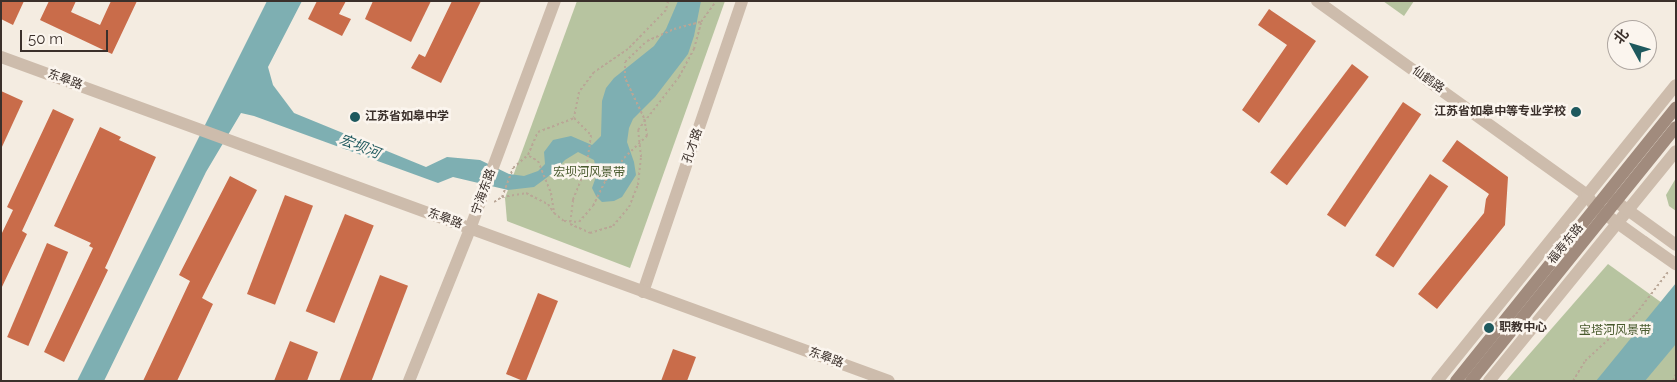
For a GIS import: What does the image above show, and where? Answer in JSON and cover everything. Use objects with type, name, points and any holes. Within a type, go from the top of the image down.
[{"type":"main road","name":"福寿东路","points":[[1610,198],[1676,107]]},
{"type":"main road","name":"福寿东路","points":[[1456,381],[1610,198],[1676,126]]},
{"type":"main road","name":"福寿东路","points":[[1471,381],[1600,210]]},
{"type":"street","name":"宁海东路","points":[[409,381],[484,193],[556,1]]},
{"type":"street","name":"孔才路","points":[[643,292],[742,1]]},
{"type":"street","name":"仙鹤路","points":[[1316,1],[1587,195],[1600,210],[1673,266]]},
{"type":"street","name":"东皋路","points":[[1,57],[889,381]]},
{"type":"street","points":[[1437,381],[1676,85]]},
{"type":"street","points":[[1489,381],[1676,151]]},
{"type":"street","points":[[1587,195],[1610,198],[1676,245]]},
{"type":"path","points":[[574,118],[579,92],[594,72],[628,49],[666,10],[668,1]]},
{"type":"path","points":[[574,118],[591,135],[587,165],[574,200],[570,224],[590,233],[613,226],[629,207],[638,184],[641,157],[638,130],[679,77],[694,49],[701,22],[716,1]]},
{"type":"path","points":[[574,118],[538,132],[528,156],[513,168],[502,197],[526,193],[548,204],[554,214],[564,221],[580,222],[593,206],[605,181],[624,158],[647,136],[644,118],[625,78],[625,62],[647,41],[674,29],[701,22]]},
{"type":"path","points":[[528,156],[538,161],[551,193],[554,214]]},
{"type":"path","points":[[1573,381],[1586,361],[1636,314],[1673,266]]},
{"type":"path","points":[[1673,381],[1676,374]]},
{"type":"green space","name":"宏坝河风景带","points":[[577,1],[725,1],[630,268],[507,221],[505,198]]},
{"type":"green space","points":[[1383,1],[1414,1],[1404,16]]},
{"type":"green space","points":[[1676,178],[1676,211],[1669,206],[1666,195]]},
{"type":"green space","name":"宝塔河风景带","points":[[1608,264],[1676,313],[1676,381],[1506,381]]},
{"type":"water","name":"宏坝河","points":[[267,1],[302,1],[268,67],[273,85],[294,113],[426,167],[447,157],[480,160],[509,174],[524,176],[538,171],[545,164],[544,152],[553,140],[571,136],[592,145],[601,136],[602,101],[606,88],[614,78],[654,46],[666,29],[678,1],[701,1],[694,36],[688,54],[655,97],[633,119],[629,128],[627,142],[636,175],[622,197],[614,201],[602,202],[596,196],[592,188],[597,174],[594,160],[578,152],[565,160],[553,173],[534,187],[508,190],[453,177],[438,183],[254,116],[241,113],[206,172],[104,381],[77,381]]},
{"type":"water","points":[[1676,283],[1676,344],[1645,381],[1596,381]]},
{"type":"building","points":[[1,1],[24,1],[13,25],[1,19]]},
{"type":"building","points":[[49,1],[76,1],[71,12],[100,25],[111,1],[137,1],[112,54],[40,20]]},
{"type":"building","points":[[317,1],[346,1],[339,14],[351,19],[342,36],[308,19]]},
{"type":"building","points":[[373,1],[431,1],[411,42],[365,19]]},
{"type":"building","points":[[452,1],[481,1],[441,83],[411,68],[419,54],[425,57]]},
{"type":"building","points":[[1269,9],[1316,41],[1259,123],[1242,110],[1287,45],[1258,25]]},
{"type":"building","points":[[1352,64],[1369,77],[1287,185],[1270,173]]},
{"type":"building","points":[[1,91],[23,101],[1,149]]},
{"type":"building","points":[[1403,102],[1421,114],[1345,227],[1327,215]]},
{"type":"building","points":[[53,109],[74,119],[22,231],[27,234],[1,289],[1,235],[13,210],[7,207]]},
{"type":"building","points":[[100,127],[121,137],[119,140],[156,157],[105,268],[108,270],[64,362],[44,352],[93,248],[89,246],[91,243],[54,226]]},
{"type":"building","points":[[1457,140],[1508,177],[1505,225],[1437,309],[1418,294],[1484,213],[1486,199],[1489,194],[1442,161]]},
{"type":"building","points":[[1430,174],[1448,186],[1393,268],[1375,255]]},
{"type":"building","points":[[230,176],[257,190],[202,298],[213,304],[177,381],[143,381],[190,281],[179,275]]},
{"type":"building","points":[[285,195],[313,206],[275,305],[247,294]]},
{"type":"building","points":[[345,214],[374,226],[334,323],[306,311]]},
{"type":"building","points":[[47,243],[68,252],[28,346],[7,337]]},
{"type":"building","points":[[380,275],[408,286],[371,381],[339,381]]},
{"type":"building","points":[[538,293],[558,301],[526,381],[523,381],[506,374]]},
{"type":"building","points":[[290,341],[318,352],[307,381],[274,381]]},
{"type":"building","points":[[673,349],[696,357],[687,381],[661,381]]},
{"type":"place","name":"江苏省如皋中等专业学校","points":[[1576,112]]},
{"type":"place","name":"江苏省如皋中学","points":[[355,117]]},
{"type":"place","name":"职教中心","points":[[1489,328]]}]
